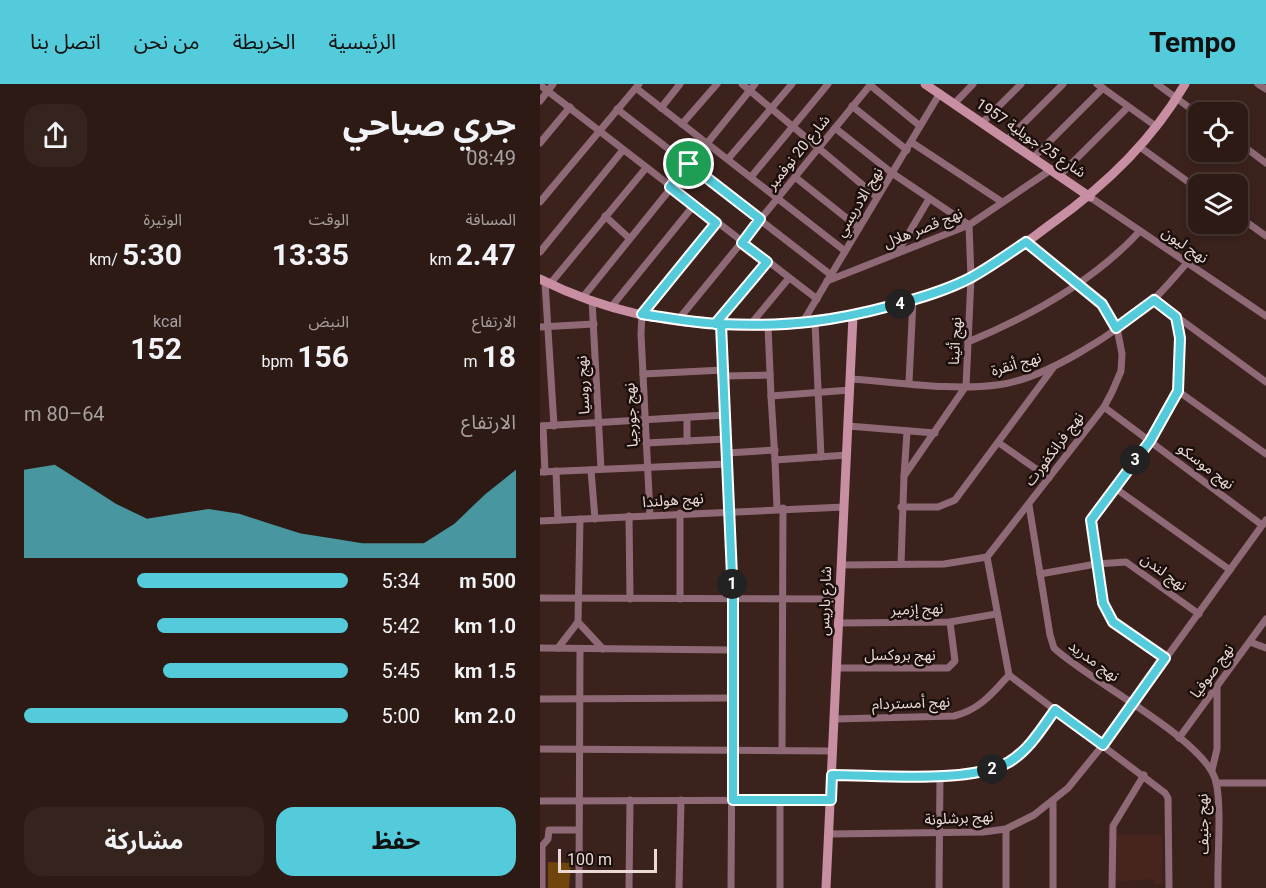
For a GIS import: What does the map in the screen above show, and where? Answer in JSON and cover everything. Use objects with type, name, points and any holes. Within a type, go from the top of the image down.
[{"type":"street","points":[[540,101],[553,84]]},
{"type":"street","points":[[661,108],[680,84]]},
{"type":"street","points":[[682,124],[717,84]]},
{"type":"street","points":[[742,84],[877,197]]},
{"type":"street","points":[[583,297],[755,84]]},
{"type":"street","points":[[728,159],[792,84]]},
{"type":"street","points":[[751,177],[828,84]]},
{"type":"street","name":"شارع 25 جويلية 1957","points":[[925,84],[1090,197]]},
{"type":"street","points":[[954,104],[973,84]]},
{"type":"street","points":[[982,123],[1021,84]]},
{"type":"street","points":[[1007,140],[1063,84]]},
{"type":"street","points":[[1158,84],[1188,106]]},
{"type":"street","points":[[545,282],[592,300],[642,314],[718,324],[801,325],[853,316],[913,300],[970,278],[1090,197],[1157,127],[1185,84]]},
{"type":"street","points":[[1258,84],[1266,89]]},
{"type":"street","points":[[540,85],[817,299]]},
{"type":"street","points":[[871,85],[920,126]]},
{"type":"street","name":"شارع 20 نوفمبر","points":[[678,320],[871,85]]},
{"type":"street","points":[[540,202],[638,86],[661,108],[845,251]]},
{"type":"street","points":[[1034,157],[1100,86],[1157,127]]},
{"type":"street","name":"نهج الادريسي","points":[[801,325],[940,93]]},
{"type":"street","points":[[852,106],[908,146],[1002,202]]},
{"type":"street","points":[[540,143],[570,107]]},
{"type":"street","name":"نهج قصر هلال","points":[[829,278],[969,225],[1002,202],[1056,172],[1128,107]]},
{"type":"street","points":[[617,109],[760,219],[829,278]]},
{"type":"street","points":[[835,128],[929,199],[969,225]]},
{"type":"street","points":[[1140,147],[1188,182]]},
{"type":"street","points":[[540,252],[623,150]]},
{"type":"street","points":[[1248,150],[1266,163]]},
{"type":"street","points":[[554,426],[545,282],[646,168]]},
{"type":"street","points":[[795,177],[859,228]]},
{"type":"street","name":"نهج ليون","points":[[1090,197],[1266,316]]},
{"type":"street","points":[[897,253],[929,199]]},
{"type":"street","points":[[612,306],[694,205]]},
{"type":"street","points":[[605,216],[629,238]]},
{"type":"street","points":[[642,314],[716,223]]},
{"type":"street","points":[[1248,223],[1266,236]]},
{"type":"street","name":"نهج أثينا","points":[[966,387],[970,278],[969,225]]},
{"type":"street","points":[[968,342],[1027,315],[1078,284],[1140,231]]},
{"type":"street","name":"نهج فرانكفورت","points":[[987,557],[1104,407],[1121,371],[1122,354],[1116,328],[1102,304],[1026,242]]},
{"type":"street","points":[[731,888],[733,599],[723,373],[718,324],[767,262]]},
{"type":"street","name":"نهج أنقرة","points":[[851,379],[966,387],[999,385],[1035,375],[1116,328],[1154,300],[1187,263]]},
{"type":"street","points":[[750,325],[789,278]]},
{"type":"street","name":"نهج روسيا","points":[[592,300],[601,470]]},
{"type":"street","points":[[909,382],[913,300]]},
{"type":"street","points":[[1154,300],[1266,382]]},
{"type":"street","name":"نهج جورجيا","points":[[642,314],[650,515]]},
{"type":"street","name":"شارع باريس","points":[[826,888],[853,316]]},
{"type":"street","points":[[1165,658],[1108,616],[1096,564],[1091,520],[1150,441],[1178,391],[1180,338],[1176,317]]},
{"type":"street","points":[[815,322],[821,457]]},
{"type":"street","points":[[540,327],[594,324]]},
{"type":"street","points":[[768,326],[775,460],[780,508],[783,599],[782,749]]},
{"type":"street","points":[[1180,338],[1192,329]]},
{"type":"street","points":[[902,507],[938,507],[955,500],[1054,366]]},
{"type":"street","points":[[643,374],[770,375]]},
{"type":"street","points":[[904,476],[966,387]]},
{"type":"street","points":[[771,396],[850,390]]},
{"type":"street","points":[[1178,391],[1266,454]]},
{"type":"street","name":"نهج موسكو","points":[[1104,407],[1264,523]]},
{"type":"street","points":[[725,415],[542,426],[543,472],[727,464]]},
{"type":"street","points":[[687,418],[687,441]]},
{"type":"street","points":[[848,426],[935,433]]},
{"type":"street","points":[[901,564],[907,432]]},
{"type":"street","points":[[646,444],[726,439]]},
{"type":"street","points":[[999,443],[1049,478]]},
{"type":"street","points":[[727,453],[775,450]]},
{"type":"street","points":[[775,460],[847,455]]},
{"type":"street","points":[[591,470],[595,519]]},
{"type":"street","points":[[556,471],[558,520]]},
{"type":"street","points":[[1114,488],[1230,570]]},
{"type":"street","name":"نهج مدريد","points":[[1029,505],[1054,648],[1179,738]]},
{"type":"street","name":"نهج هولندا","points":[[540,521],[730,510],[844,507]]},
{"type":"street","points":[[680,513],[680,599]]},
{"type":"street","points":[[629,516],[630,599]]},
{"type":"street","points":[[558,648],[578,622],[580,519]]},
{"type":"street","name":"نهج برشلونة","points":[[829,834],[938,834],[1006,829],[1053,803],[1103,745],[1264,523]]},
{"type":"street","points":[[841,565],[945,564],[987,557],[1009,675],[1144,775],[1163,790],[1168,798],[1169,888]]},
{"type":"street","name":"نهج لندن","points":[[1041,574],[1096,564],[1126,562],[1199,614]]},
{"type":"street","points":[[540,598],[840,599]]},
{"type":"street","name":"نهج إزمير","points":[[839,623],[950,622],[996,614]]},
{"type":"street","name":"نهج صوفيا","points":[[1179,738],[1266,619]]},
{"type":"street","points":[[578,622],[603,648]]},
{"type":"street","name":"نهج بروكسل","points":[[838,668],[948,668],[955,662],[950,622]]},
{"type":"street","points":[[1250,642],[1266,648]]},
{"type":"street","points":[[540,648],[732,650]]},
{"type":"street","points":[[579,888],[580,649]]},
{"type":"street","name":"نهج أمستردام","points":[[835,719],[954,716],[982,705],[1009,675]]},
{"type":"street","points":[[1212,770],[1217,749],[1217,686]]},
{"type":"street","points":[[540,699],[732,698]]},
{"type":"street","points":[[832,775],[940,775],[978,772],[1009,762],[1021,753],[1055,710]]},
{"type":"street","name":"نهج جنيف","points":[[1179,738],[1212,770],[1216,783],[1218,888]]},
{"type":"street","points":[[540,749],[833,751]]},
{"type":"street","points":[[939,888],[940,775]]},
{"type":"street","points":[[1112,888],[1113,826],[1144,775]]},
{"type":"street","points":[[1216,783],[1266,783]]},
{"type":"street","points":[[629,888],[630,800]]},
{"type":"street","points":[[679,888],[681,800]]},
{"type":"street","points":[[540,801],[831,800]]},
{"type":"street","points":[[780,801],[780,888]]},
{"type":"street","points":[[1053,803],[1053,888]]},
{"type":"street","points":[[1006,829],[1006,888]]},
{"type":"street","points":[[542,888],[542,846],[548,839],[549,830],[578,830]]},
{"type":"shaded area","points":[[1111,835],[1162,835],[1162,884],[1154,884],[1154,879],[1111,882]]},
{"type":"building","points":[[548,862],[571,863],[569,888],[548,888]]},
{"type":"route","points":[[689,164],[670,187],[716,223],[642,314],[715,324],[721,324],[762,326],[801,325],[833,320],[913,300],[947,288],[970,278],[1026,242],[1102,304],[1116,328],[1154,300],[1176,317],[1181,363],[1178,391],[1150,441],[1092,516],[1090,524],[1103,603],[1108,616],[1113,622],[1165,658],[1103,745],[1055,710],[1021,753],[1009,762],[991,769],[940,775],[832,775],[831,800],[733,800],[733,599],[730,510],[721,324],[715,324],[767,262],[742,243],[760,219],[689,164]]}]
